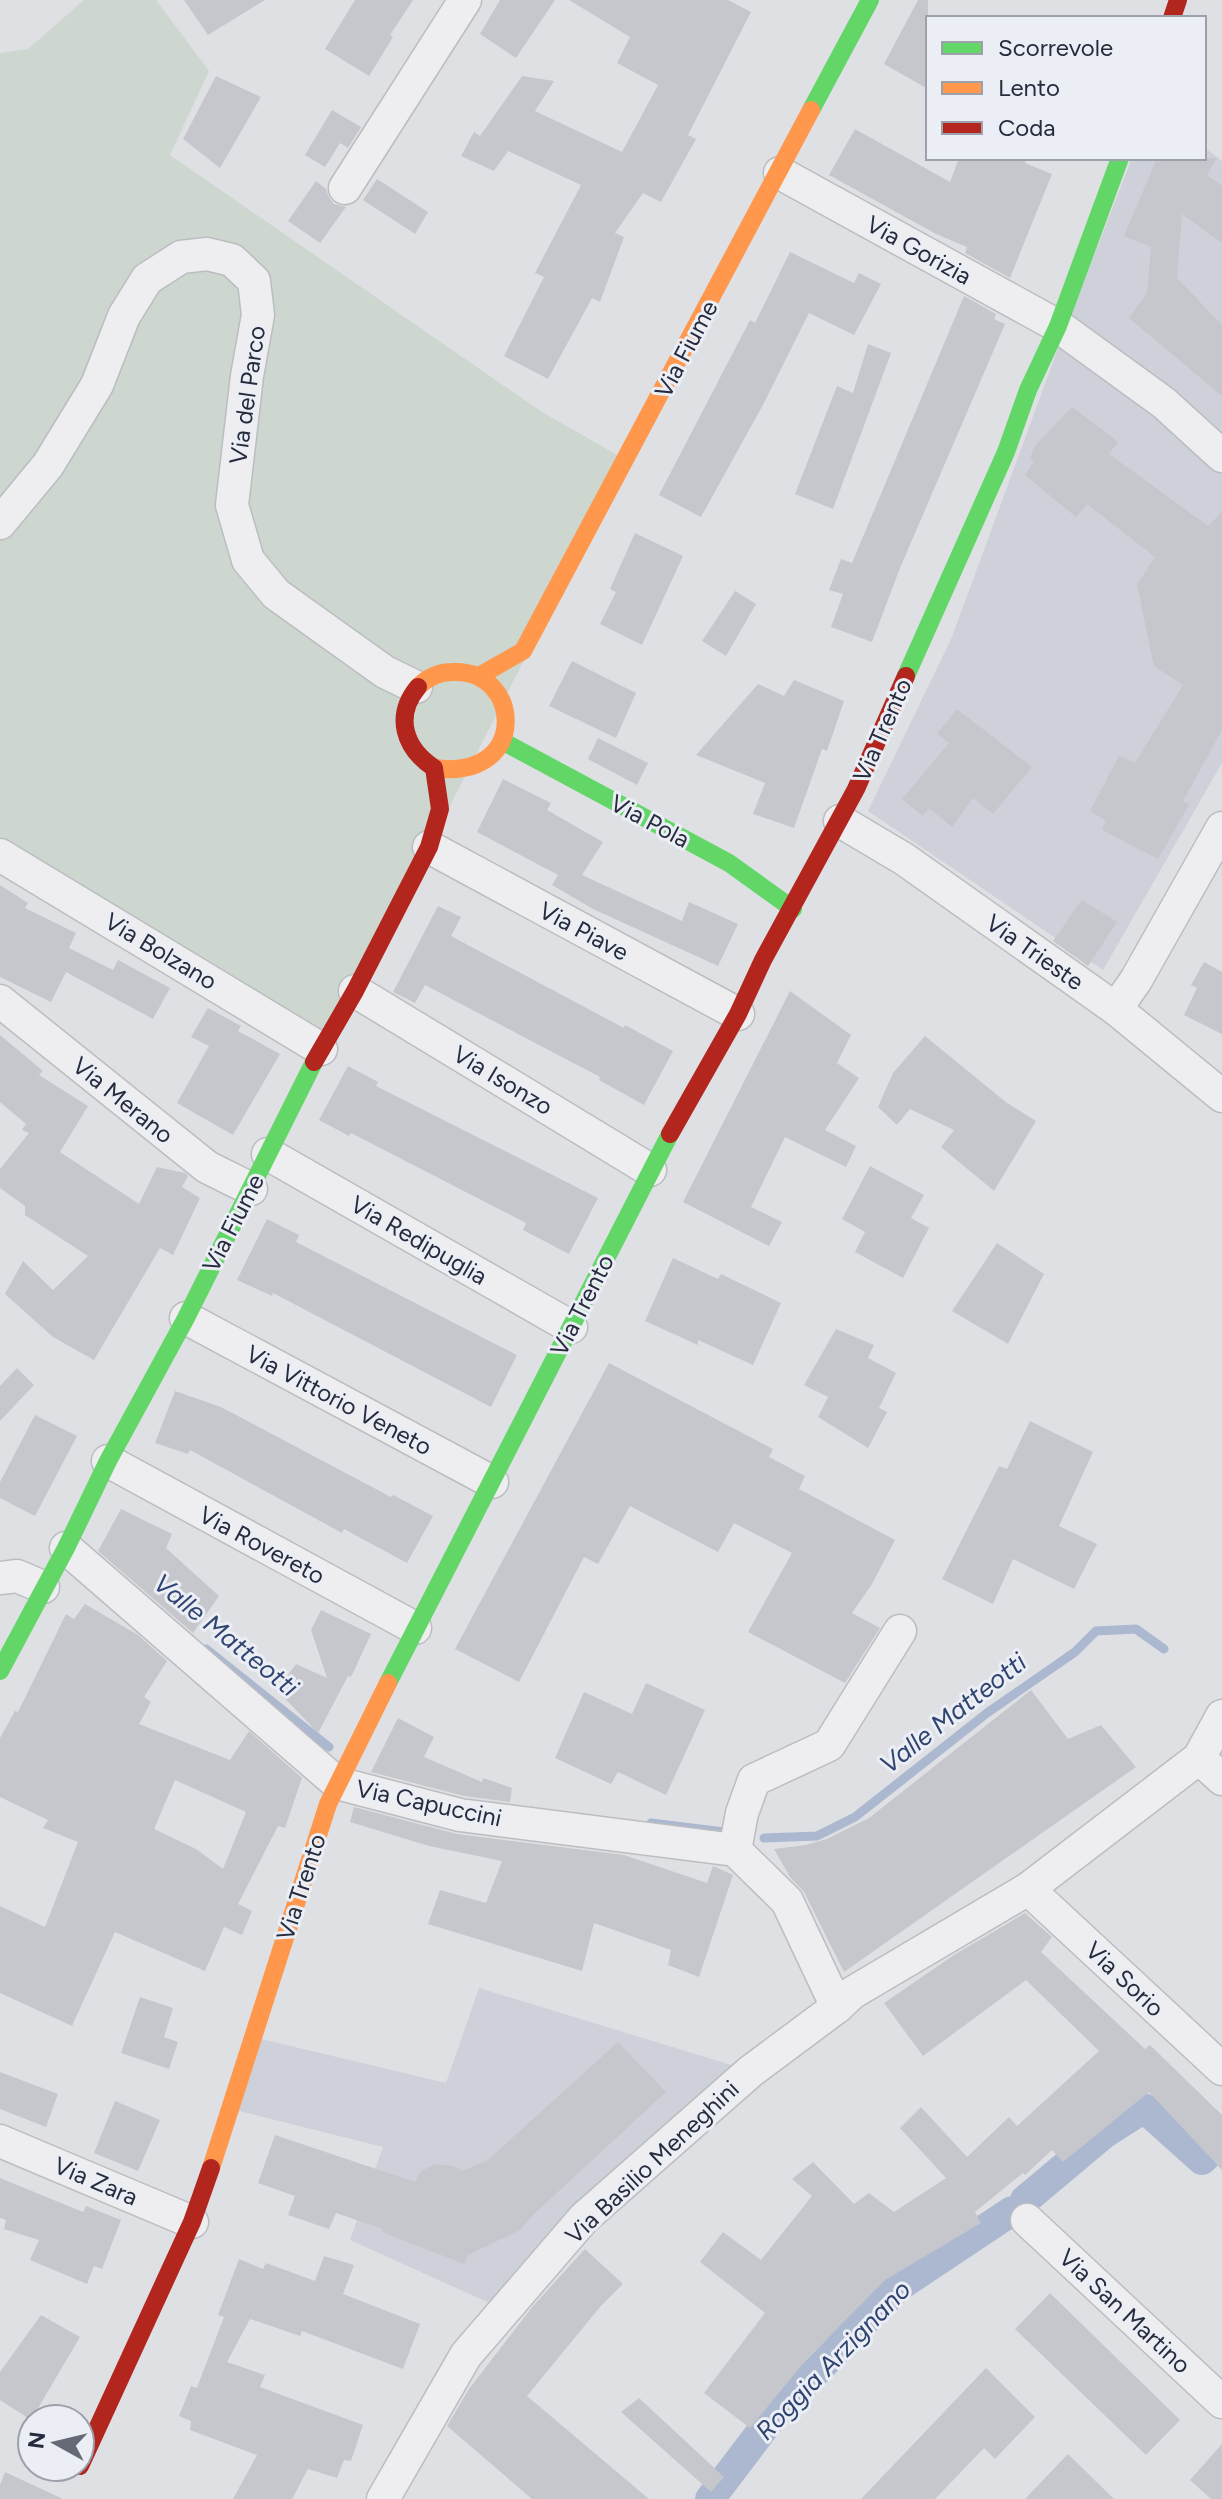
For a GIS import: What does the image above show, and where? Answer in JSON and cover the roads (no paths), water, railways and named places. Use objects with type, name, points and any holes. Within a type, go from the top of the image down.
[{"type":"street","points":[[345,188],[465,0]]},
{"type":"street","name":"Via Fiume","points":[[479,676],[523,651],[870,0]]},
{"type":"street","name":"Via Trento","points":[[96,2431],[192,2222],[337,1783],[650,1170],[738,1014],[763,960],[840,821],[1006,452],[1028,390],[1058,326],[1119,160]]},
{"type":"street","name":"Via Gorizia","points":[[780,173],[1058,326],[1164,403],[1222,456]]},
{"type":"street","name":"Via del Parco","points":[[0,523],[48,465],[97,385],[124,316],[147,279],[181,257],[207,254],[232,260],[254,281],[258,315],[247,376],[232,505],[248,560],[276,594],[385,672],[416,687]]},
{"type":"street","points":[[445,671],[463,671],[479,676],[495,690],[504,706],[502,741],[493,755],[479,766],[462,772],[434,768],[414,753],[406,737],[404,720],[407,702],[416,687],[445,671]]},
{"type":"street","name":"Via Pola","points":[[502,741],[729,863],[793,909]]},
{"type":"street","name":"Via Fiume","points":[[0,1671],[186,1318],[321,1049],[355,991],[429,847],[440,809],[434,768]]},
{"type":"street","name":"Via Trieste","points":[[840,821],[904,859],[1116,1009],[1222,1096]]},
{"type":"street","points":[[1116,1009],[1136,980],[1222,828]]},
{"type":"street","name":"Via Piave","points":[[429,847],[738,1014]]},
{"type":"street","name":"Via Bolzano","points":[[0,855],[321,1049]]},
{"type":"street","name":"Via Isonzo","points":[[355,991],[650,1170]]},
{"type":"street","name":"Via Merano","points":[[0,1001],[207,1167],[251,1189]]},
{"type":"street","name":"Via Redipuglia","points":[[268,1154],[571,1327]]},
{"type":"street","name":"Via Vittorio Veneto","points":[[186,1318],[492,1482]]},
{"type":"street","name":"Via Rovereto","points":[[108,1461],[415,1628]]},
{"type":"street","name":"Via Capuccini","points":[[66,1548],[337,1783],[460,1815],[735,1850]]},
{"type":"street","points":[[0,1578],[17,1576],[43,1587]]},
{"type":"street","points":[[837,2007],[787,1901],[735,1850],[742,1813],[754,1780],[829,1745],[900,1631]]},
{"type":"street","points":[[1211,1769],[1222,1716]]},
{"type":"street","name":"Via Basilio Meneghini","points":[[383,2499],[466,2355],[584,2218],[751,2071],[852,1993],[1028,1889],[1211,1769]]},
{"type":"street","name":"Via Sorio","points":[[1028,1889],[1222,2069]]},
{"type":"street","name":"Via Zara","points":[[0,2141],[192,2222]]},
{"type":"street","name":"Via San Martino","points":[[1027,2220],[1222,2402]]},
{"type":"waterway","name":"Valle Matteotti","points":[[764,1838],[817,1836],[855,1817],[987,1713],[1075,1652],[1096,1631],[1136,1629],[1164,1649]]},
{"type":"waterway","name":"Valle Matteotti","points":[[206,1649],[329,1747]]},
{"type":"waterway","name":"Valle Matteotti","points":[[651,1823],[724,1832]]},
{"type":"waterway","name":"Roggia Arzignano","points":[[1025,2200],[1105,2133],[1144,2108],[1202,2160],[1222,2140]]},
{"type":"waterway","name":"Roggia Arzignano","points":[[710,2499],[773,2416],[898,2287],[1012,2211]]}]
